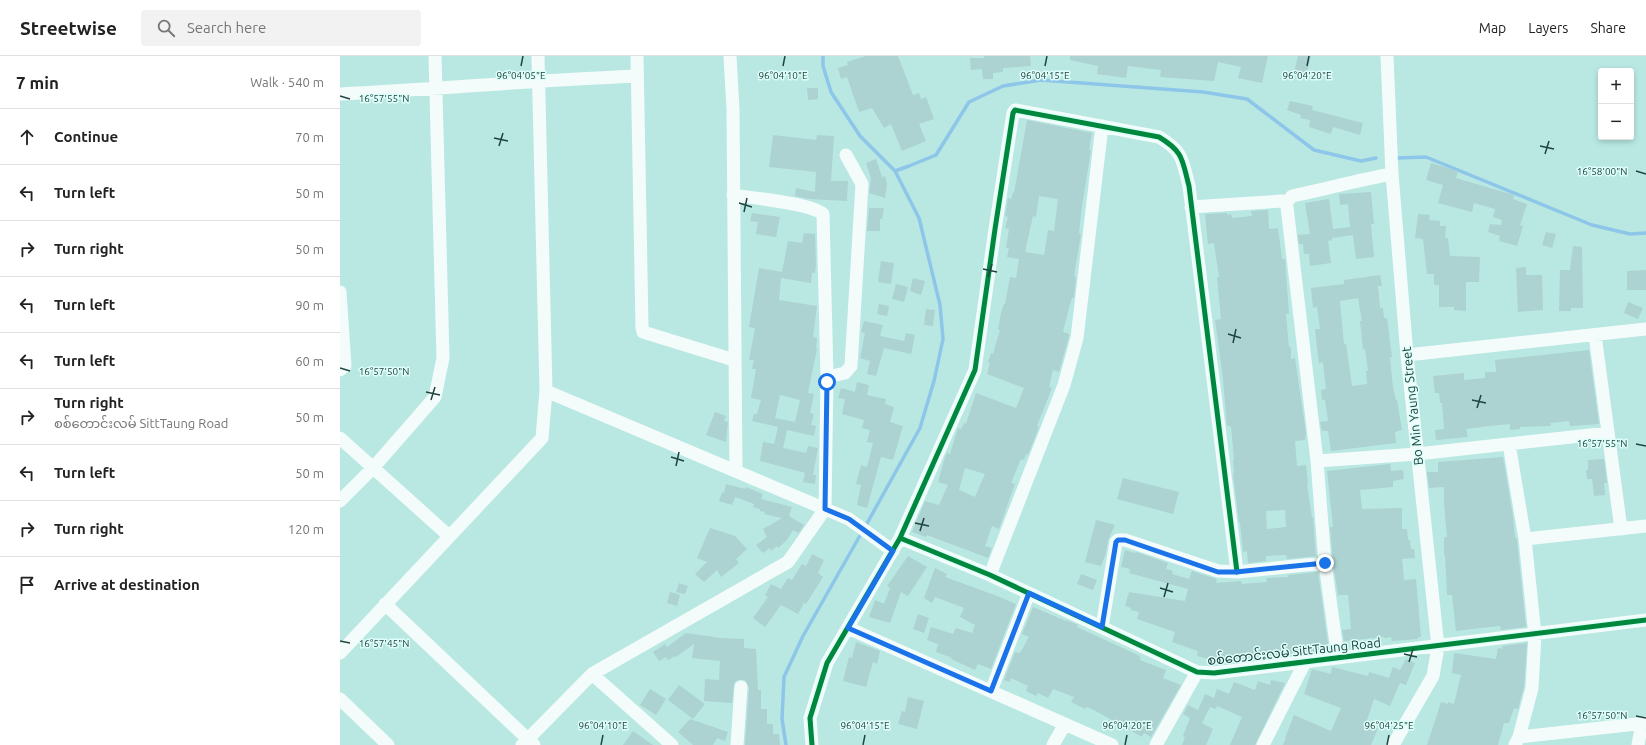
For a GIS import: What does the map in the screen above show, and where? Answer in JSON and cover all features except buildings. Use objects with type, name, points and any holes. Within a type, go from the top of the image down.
[{"type":"street","points":[[340,501],[372,468],[435,396],[443,358],[435,56]]},
{"type":"street","points":[[340,652],[542,438],[546,391],[538,56]]},
{"type":"street","points":[[637,56],[643,332],[734,360]]},
{"type":"street","points":[[730,56],[732,109],[736,471]]},
{"type":"street","name":"Bo Min Yaung Street","points":[[1388,56],[1392,174],[1407,356],[1438,646],[1433,676],[1392,745]]},
{"type":"street","points":[[340,94],[437,89],[538,80],[637,76]]},
{"type":"street","points":[[812,745],[810,718],[827,663],[900,538],[975,370],[995,229],[1015,110],[1159,137],[1171,144],[1180,155],[1189,186],[1236,572]]},
{"type":"street","points":[[990,575],[1064,385],[1077,338],[1102,126]]},
{"type":"street","points":[[827,377],[845,373],[851,366],[862,184],[846,155]]},
{"type":"street","points":[[1338,658],[1325,563],[1317,461],[1286,203],[1292,196],[1347,184],[1356,180],[1392,174]]},
{"type":"street","points":[[386,604],[528,743],[592,674],[788,562],[825,509],[827,377],[823,214],[819,210],[806,206],[733,195]]},
{"type":"street","points":[[1191,207],[1282,200],[1286,203]]},
{"type":"street","points":[[340,292],[345,366],[340,370]]},
{"type":"street","points":[[1407,356],[1646,329]]},
{"type":"street","points":[[1595,335],[1621,528]]},
{"type":"street","points":[[546,391],[849,519],[893,551]]},
{"type":"street","points":[[1317,461],[1417,454],[1608,432]]},
{"type":"street","points":[[340,438],[449,536]]},
{"type":"street","points":[[1509,444],[1525,540],[1535,634],[1532,688],[1517,741],[1644,723],[1638,745]]},
{"type":"street","points":[[1525,540],[1646,526]]},
{"type":"street","name":"စစ်တောင်းလမ် SittTaung Road","points":[[900,538],[990,575],[1197,672],[1214,673],[1646,620]]},
{"type":"street","points":[[1102,627],[1116,542],[1118,540],[1125,540],[1218,572],[1236,572],[1325,563]]},
{"type":"street","points":[[991,691],[1029,593]]},
{"type":"street","points":[[848,628],[1112,745]]},
{"type":"street","points":[[1263,745],[1306,662]]},
{"type":"street","points":[[1156,745],[1197,672]]},
{"type":"street","points":[[592,674],[672,745]]},
{"type":"street","points":[[736,745],[741,687]]},
{"type":"street","points":[[340,700],[388,745]]},
{"type":"street","points":[[1053,745],[1065,724]]},
{"type":"waterway","points":[[823,56],[823,66],[831,92],[860,136],[895,171],[919,218],[940,305],[943,339],[934,381],[920,428],[865,527]]},
{"type":"waterway","points":[[895,171],[936,155],[969,102],[1003,86],[1041,80],[1203,92],[1247,99],[1314,150],[1361,161],[1376,158]]},
{"type":"waterway","points":[[1397,158],[1426,157],[1592,225],[1630,234],[1646,233]]},
{"type":"waterway","points":[[786,745],[782,719],[784,677],[803,636],[862,532]]},
{"type":"cycle path","points":[[812,745],[810,718],[827,663],[900,538],[975,370],[995,229],[1013,113],[1015,110],[1159,137],[1173,147],[1181,157],[1189,186],[1237,572]]},
{"type":"cycle path","points":[[900,538],[990,575],[1197,672],[1214,673],[1646,620]]},
{"type":"route","points":[[827,382],[825,509],[849,519],[893,551],[848,628],[991,691],[1029,593],[1102,627],[1116,542],[1118,540],[1125,540],[1218,572],[1236,572],[1325,563]]}]
